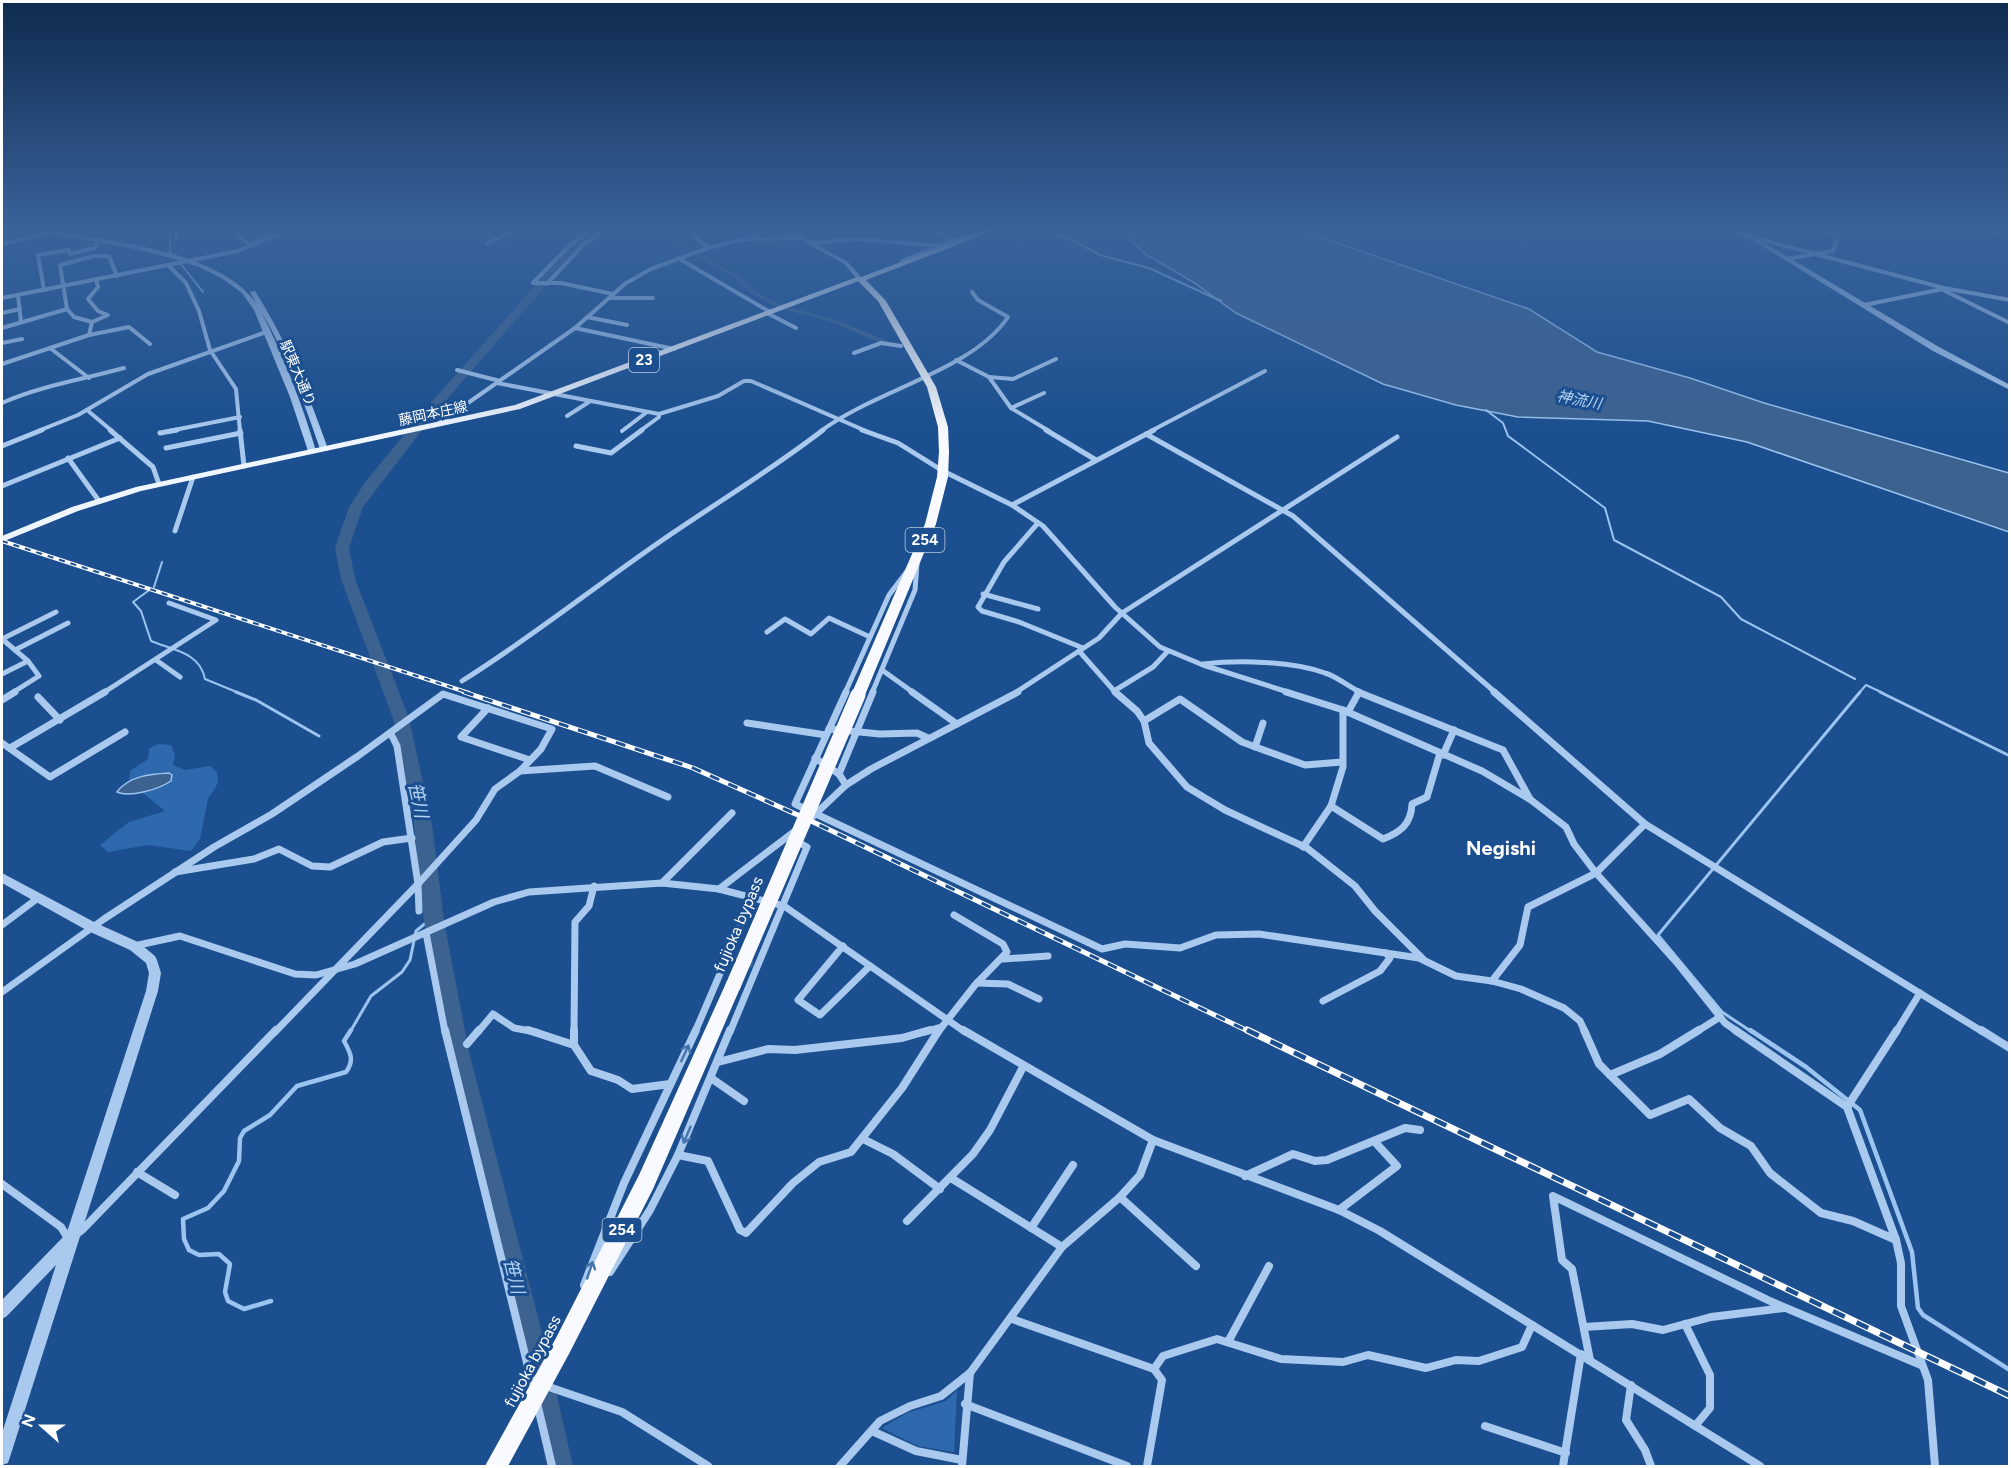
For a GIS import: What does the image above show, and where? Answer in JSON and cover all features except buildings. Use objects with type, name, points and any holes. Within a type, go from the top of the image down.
[{"type":"highway","name":"254","points":[[867,297],[926,377]]},
{"type":"highway","name":"254","points":[[878,297],[926,377]]},
{"type":"highway","name":"fujioka bypass","points":[[496,1467],[564,1345],[646,1182],[917,560],[940,494],[943,471],[943,426],[937,402],[926,377]]},
{"type":"main road","name":"藤岡本庄線","points":[[2,539],[99,501],[159,484],[509,410],[813,297]]},
{"type":"street","points":[[18,297],[21,322]]},
{"type":"street","points":[[65,297],[68,309],[74,317],[92,322],[108,315],[98,312],[88,299],[90,297]]},
{"type":"street","points":[[193,297],[200,311],[210,350],[236,389],[244,466]]},
{"type":"street","name":"駅東大通り","points":[[248,297],[255,306],[303,414],[312,451]]},
{"type":"street","name":"駅東大通り","points":[[255,297],[262,304],[311,412],[324,449]]},
{"type":"street","points":[[435,426],[575,328],[610,297]]},
{"type":"street","points":[[621,297],[652,298]]},
{"type":"street","points":[[747,297],[768,313],[796,328]]},
{"type":"street","points":[[462,681],[506,655],[688,522],[777,466],[836,420],[863,404],[926,377],[956,360],[998,331],[1008,317],[975,297]]},
{"type":"street","points":[[1850,297],[1936,349],[2010,388]]},
{"type":"street","points":[[1864,305],[1905,297]]},
{"type":"street","points":[[1957,297],[2010,323]]},
{"type":"street","points":[[1988,297],[2010,300]]},
{"type":"street","points":[[2,313],[20,309]]},
{"type":"street","points":[[2,328],[68,309]]},
{"type":"street","points":[[587,317],[627,325]]},
{"type":"street","points":[[89,335],[92,322]]},
{"type":"street","points":[[2,364],[89,335],[129,327],[150,344]]},
{"type":"street","points":[[575,328],[674,349]]},
{"type":"street","points":[[2,446],[24,439],[87,410],[148,374],[210,350],[266,332]]},
{"type":"street","points":[[2,343],[22,339]]},
{"type":"street","points":[[854,353],[881,344],[892,347],[901,346]]},
{"type":"street","points":[[50,348],[89,378]]},
{"type":"street","points":[[956,360],[989,377],[1013,379],[1056,359]]},
{"type":"street","points":[[2,403],[28,391],[48,389],[124,368]]},
{"type":"street","points":[[458,370],[554,395],[659,414],[718,396],[744,381],[751,381],[836,420],[898,443],[943,471],[1012,505],[1038,523],[1136,628],[1168,651],[1203,665],[1346,711],[1510,786],[1531,800],[1566,827],[1574,844],[1596,873],[1678,964],[1720,1017],[1734,1030],[1847,1107],[1896,1240],[1901,1263],[1901,1306],[1928,1380],[1930,1440],[1935,1467]]},
{"type":"street","points":[[1012,505],[1265,371]]},
{"type":"street","points":[[989,377],[1011,408],[1096,460]]},
{"type":"street","points":[[1011,408],[1044,393]]},
{"type":"street","points":[[567,416],[590,402]]},
{"type":"street","points":[[87,410],[153,467],[159,484]]},
{"type":"street","points":[[622,431],[647,412]]},
{"type":"street","points":[[576,446],[611,453],[659,417],[659,414]]},
{"type":"street","points":[[160,433],[240,417]]},
{"type":"street","points":[[166,448],[241,433]]},
{"type":"street","points":[[1146,434],[1284,510],[1645,824],[2010,1048]]},
{"type":"street","points":[[719,889],[818,813],[846,784],[1034,683],[1099,638],[1122,613],[1398,437]]},
{"type":"street","points":[[2,486],[120,438]]},
{"type":"street","points":[[69,458],[99,501]]},
{"type":"street","points":[[175,531],[193,477]]},
{"type":"street","points":[[1038,523],[1008,556],[983,594],[978,607],[982,611],[1019,622],[1081,650],[1114,691],[1137,711],[1144,721],[1149,743],[1187,787],[1225,810],[1303,847],[1355,886],[1375,911],[1425,961]]},
{"type":"street","points":[[917,560],[889,595],[795,804],[1102,949],[1125,944],[1180,948],[1216,935],[1259,934],[1386,952],[1425,961],[1456,976],[1492,981],[1521,989],[1564,1008],[1580,1021],[1599,1064],[1650,1115],[1689,1099],[1720,1128],[1751,1146],[1770,1173],[1821,1213],[1853,1221],[1896,1240]]},
{"type":"street","points":[[839,774],[915,590],[917,560]]},
{"type":"street","points":[[983,594],[1038,609]]},
{"type":"street","points":[[10,748],[60,720],[216,620],[170,603]]},
{"type":"street","points":[[2,700],[39,676],[28,661],[2,639],[56,612]]},
{"type":"street","points":[[767,632],[785,619],[811,634],[829,618],[870,637]]},
{"type":"street","points":[[15,650],[68,623]]},
{"type":"street","points":[[1114,691],[1153,668],[1168,651]]},
{"type":"street","points":[[156,660],[180,677]]},
{"type":"street","points":[[2,674],[28,661]]},
{"type":"street","points":[[1203,665],[1231,661],[1303,668],[1326,673],[1359,692],[1503,750],[1531,800]]},
{"type":"street","points":[[882,670],[957,724]]},
{"type":"street","points":[[1303,847],[1331,806],[1342,762],[1346,711],[1359,692]]},
{"type":"street","points":[[2,992],[92,927],[175,872],[272,814],[407,722],[443,694],[552,729],[541,749],[520,771],[495,789],[476,820],[419,883],[2,1311]]},
{"type":"street","points":[[38,697],[60,720]]},
{"type":"street","points":[[1144,721],[1180,699],[1242,742],[1305,765],[1342,762]]},
{"type":"street","points":[[488,708],[461,737],[530,760]]},
{"type":"street","points":[[747,723],[827,732],[917,732],[928,738]]},
{"type":"street","points":[[1255,747],[1263,723]]},
{"type":"street","points":[[1331,806],[1383,839],[1398,834],[1410,821],[1412,804],[1427,796],[1441,754],[1454,730]]},
{"type":"street","points":[[394,731],[419,883],[419,911]]},
{"type":"street","points":[[2,743],[50,777],[125,732]]},
{"type":"street","points":[[815,758],[839,774],[846,784]]},
{"type":"street","points":[[520,771],[595,766],[668,797]]},
{"type":"street","points":[[662,883],[732,813]]},
{"type":"street","points":[[1492,981],[1520,945],[1528,908],[1596,873],[1645,824]]},
{"type":"street","points":[[564,1345],[650,1210],[678,1155],[807,847],[787,836]]},
{"type":"street","points":[[175,872],[254,859],[279,849],[312,866],[330,867],[383,842],[412,838]]},
{"type":"street","points":[[2,878],[92,927],[134,946],[151,960],[155,973],[152,991],[69,1240],[2,1457]]},
{"type":"street","points":[[134,946],[180,936],[295,974],[329,973],[444,926],[494,902],[529,892],[662,883],[719,889],[784,906],[843,946],[945,1024],[1153,1140],[1339,1210],[1380,1231],[1760,1467]]},
{"type":"street","points":[[594,886],[589,906],[575,922],[574,1045],[591,1071],[618,1080],[632,1089],[670,1084]]},
{"type":"street","points":[[564,1345],[597,1248],[753,897]]},
{"type":"street","points":[[2,925],[38,898]]},
{"type":"street","points":[[954,915],[1003,944],[1007,952],[1003,959]]},
{"type":"street","points":[[424,933],[451,1062],[539,1390],[552,1467]]},
{"type":"street","points":[[843,946],[798,1000],[820,1015],[870,966]]},
{"type":"street","points":[[1323,1002],[1380,971],[1390,958],[1386,952]]},
{"type":"street","points":[[678,1155],[708,1161],[740,1230],[746,1233],[793,1183],[819,1162],[851,1152],[863,1139],[902,1088],[945,1024],[994,964],[1003,959],[1048,956]]},
{"type":"street","points":[[977,983],[1008,984],[1039,999]]},
{"type":"street","points":[[1847,1107],[1920,993]]},
{"type":"street","points":[[466,1044],[494,1014],[514,1028],[534,1031],[574,1045]]},
{"type":"street","points":[[1610,1075],[1660,1054],[1720,1017]]},
{"type":"street","points":[[718,1062],[768,1049],[795,1050],[902,1038],[945,1024]]},
{"type":"street","points":[[907,1221],[951,1178],[990,1130],[1023,1067]]},
{"type":"street","points":[[711,1077],[744,1101]]},
{"type":"street","points":[[1245,1176],[1293,1154],[1315,1161],[1327,1160],[1405,1128],[1420,1130]]},
{"type":"street","points":[[863,1139],[893,1155],[940,1189]]},
{"type":"street","points":[[840,1467],[880,1421],[910,1406],[941,1396],[970,1373],[1012,1319],[1062,1247],[1120,1197],[1140,1175],[1153,1140]]},
{"type":"street","points":[[1339,1210],[1397,1166],[1374,1141]]},
{"type":"street","points":[[1031,1228],[1073,1166]]},
{"type":"street","points":[[137,1172],[175,1195]]},
{"type":"street","points":[[951,1178],[1062,1247]]},
{"type":"street","points":[[2,1184],[61,1227],[69,1240]]},
{"type":"street","points":[[1590,1360],[1572,1269],[1562,1260],[1553,1196],[1786,1308],[1921,1365]]},
{"type":"street","points":[[1120,1197],[1196,1266]]},
{"type":"street","points":[[1228,1342],[1269,1266]]},
{"type":"street","points":[[1584,1327],[1632,1324],[1662,1330],[1711,1317],[1786,1308]]},
{"type":"street","points":[[1012,1319],[1154,1369],[1162,1380],[1147,1467]]},
{"type":"street","points":[[1685,1324],[1710,1375],[1710,1408],[1695,1426]]},
{"type":"street","points":[[1154,1369],[1163,1356],[1217,1339],[1281,1359],[1343,1362],[1368,1354],[1426,1368],[1456,1360],[1479,1361],[1522,1347],[1532,1325]]},
{"type":"street","points":[[1563,1467],[1581,1354]]},
{"type":"street","points":[[872,1431],[904,1448],[938,1460],[962,1463],[965,1404],[970,1373]]},
{"type":"street","points":[[1631,1385],[1626,1420],[1645,1450],[1651,1467]]},
{"type":"street","points":[[539,1390],[622,1412],[708,1467]]},
{"type":"street","points":[[965,1404],[1127,1467]]},
{"type":"street","points":[[1485,1426],[1566,1453]]},
{"type":"shaded area","points":[[158,744],[171,745],[175,754],[173,765],[185,770],[210,766],[217,772],[218,783],[208,799],[200,839],[191,851],[148,845],[108,852],[100,845],[129,822],[165,811],[129,782],[130,771],[148,759],[149,749]]},
{"type":"shaded area","points":[[957,1390],[954,1452],[918,1446],[882,1428],[907,1413],[946,1401]]},
{"type":"water","name":"神流川","points":[[1213,297],[1493,297],[1529,309],[1597,352],[1690,378],[1764,403],[2009,473],[2009,532],[1747,442],[1648,421],[1518,417],[1456,405],[1383,384],[1236,313]]},
{"type":"water","points":[[169,773],[172,775],[171,781],[159,787],[129,794],[117,792],[127,782],[134,779]]},
{"type":"waterway","name":"笹川","points":[[531,297],[431,410],[371,484],[356,507],[342,548],[348,579],[401,718],[423,824],[434,921],[459,1052],[534,1348],[560,1466]]},
{"type":"waterway","points":[[761,297],[779,306]]},
{"type":"waterway","points":[[1211,297],[1221,301]]},
{"type":"waterway","points":[[788,309],[834,321],[886,342]]},
{"type":"waterway","points":[[1486,410],[1503,423],[1508,436],[1605,508],[1614,540],[1721,597],[1741,619],[1855,679]]},
{"type":"waterway","points":[[154,587],[162,562]]},
{"type":"waterway","points":[[148,591],[133,602],[141,611],[151,641],[191,657],[202,670],[205,679],[239,693]]},
{"type":"waterway","points":[[1859,693],[1866,685],[1883,693]]},
{"type":"waterway","points":[[236,692],[256,700],[319,736]]},
{"type":"waterway","points":[[1752,1032],[1722,1012],[1658,935],[1860,692]]},
{"type":"waterway","points":[[1880,692],[2010,756]]},
{"type":"waterway","points":[[350,1032],[371,996],[402,972],[410,960],[416,931],[433,917]]},
{"type":"waterway","points":[[271,1301],[244,1309],[228,1301],[225,1292],[230,1264],[219,1254],[199,1255],[189,1250],[184,1239],[183,1219],[208,1208],[224,1191],[239,1161],[240,1138],[244,1131],[270,1115],[297,1086],[346,1072],[351,1060],[350,1052],[344,1041],[351,1030]]},
{"type":"waterway","points":[[1750,1030],[1806,1067],[1860,1110],[1912,1252],[1918,1308],[1923,1315],[2010,1370]]},
{"type":"tunnel","points":[[726,960],[759,965]]},
{"type":"railway","points":[[2,541],[469,693]]},
{"type":"railway","points":[[464,692],[693,768],[809,820],[1250,1032]]},
{"type":"railway","points":[[1247,1030],[2010,1396]]},
{"type":"district","name":"Negishi","points":[[1501,848]]}]
